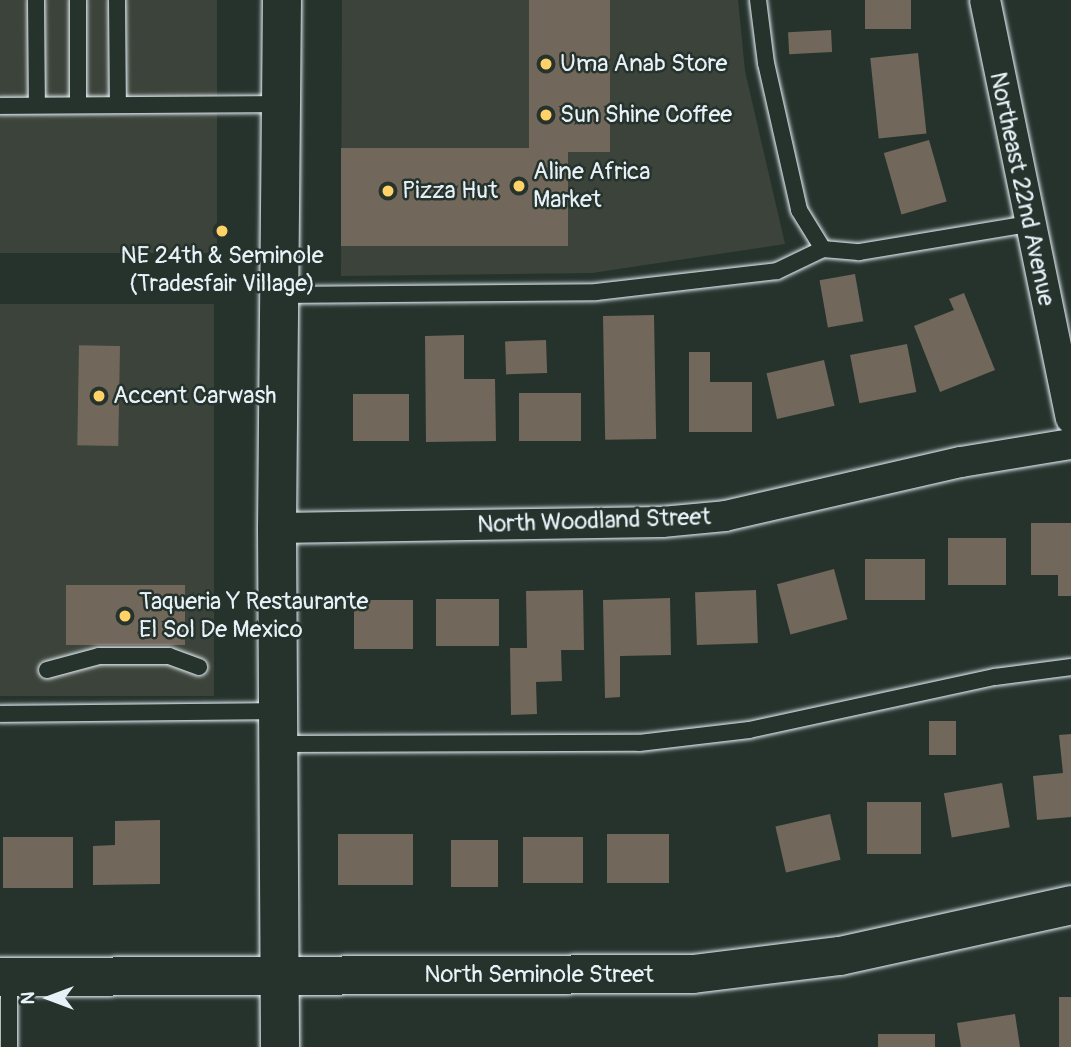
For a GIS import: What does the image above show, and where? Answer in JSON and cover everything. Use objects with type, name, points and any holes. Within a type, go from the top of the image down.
[{"type":"street","points":[[280,1047],[277,528],[282,0]]},
{"type":"street","name":"Northeast 22nd Avenue","points":[[985,0],[1029,225],[1071,418]]},
{"type":"street","name":"North Woodland Street","points":[[277,528],[662,522],[725,516],[961,462],[1071,444]]},
{"type":"street","name":"North Seminole Street","points":[[4,977],[693,974],[840,956],[1071,905]]},
{"type":"lane","points":[[36,0],[37,105]]},
{"type":"lane","points":[[78,0],[78,105]]},
{"type":"lane","points":[[117,0],[118,105]]},
{"type":"lane","points":[[758,0],[766,63],[799,210],[823,249]]},
{"type":"lane","points":[[0,106],[281,104]]},
{"type":"lane","points":[[278,295],[596,292],[777,271],[823,249],[859,252],[1029,225]]},
{"type":"lane","points":[[47,670],[99,656],[169,656],[199,667]]},
{"type":"lane","points":[[0,714],[639,743],[749,730],[995,677],[1071,667]]},
{"type":"lane","points":[[4,977],[9,1047]]},
{"type":"shaded area","points":[[0,0],[217,0],[217,253],[0,253]]},
{"type":"shaded area","points":[[342,0],[738,0],[745,71],[785,244],[592,273],[341,276]]},
{"type":"shaded area","points":[[0,304],[214,304],[214,696],[0,696]]},
{"type":"building","points":[[529,0],[610,0],[610,152],[568,152],[568,246],[341,246],[341,148],[529,148]]},
{"type":"building","points":[[865,0],[911,0],[911,29],[865,29]]},
{"type":"building","points":[[831,30],[832,52],[789,54],[788,32]]},
{"type":"building","points":[[918,53],[926,134],[879,139],[870,58]]},
{"type":"building","points":[[929,140],[947,202],[901,214],[884,153]]},
{"type":"building","points":[[855,274],[863,321],[828,328],[820,280]]},
{"type":"building","points":[[964,293],[995,370],[940,392],[914,326],[954,310],[949,299]]},
{"type":"building","points":[[654,315],[656,439],[605,440],[603,316]]},
{"type":"building","points":[[464,335],[464,379],[495,379],[496,441],[426,442],[425,336]]},
{"type":"building","points":[[546,340],[547,373],[506,374],[505,341]]},
{"type":"building","points":[[907,344],[916,392],[859,403],[850,355]]},
{"type":"building","name":"Accent Carwash","points":[[79,345],[120,346],[118,446],[77,445]]},
{"type":"building","points":[[689,352],[710,352],[710,382],[752,382],[752,432],[689,432]]},
{"type":"building","points":[[824,360],[835,406],[777,419],[767,373]]},
{"type":"building","points":[[519,393],[581,393],[581,441],[519,441]]},
{"type":"building","points":[[353,394],[409,394],[409,441],[353,441]]},
{"type":"building","points":[[1031,523],[1071,523],[1071,596],[1058,596],[1058,575],[1031,575]]},
{"type":"building","points":[[948,538],[1006,538],[1006,585],[948,585]]},
{"type":"building","points":[[865,559],[925,559],[925,600],[865,600]]},
{"type":"building","points":[[834,569],[847,619],[790,634],[777,584]]},
{"type":"building","name":"Taqueria Y Restaurante El Sol De Mexico","points":[[66,585],[185,585],[185,645],[66,645]]},
{"type":"building","points":[[583,590],[584,650],[561,650],[562,681],[536,682],[537,714],[511,715],[510,648],[527,648],[526,591]]},
{"type":"building","points":[[756,590],[758,643],[697,645],[695,592]]},
{"type":"building","points":[[670,598],[671,655],[620,656],[620,697],[605,698],[603,600]]},
{"type":"building","points":[[436,599],[499,599],[499,646],[436,646]]},
{"type":"building","points":[[354,600],[413,600],[413,649],[354,649]]},
{"type":"building","points":[[929,721],[956,721],[956,755],[929,755]]},
{"type":"building","points":[[1071,734],[1071,817],[1037,820],[1033,776],[1063,773],[1059,735]]},
{"type":"building","points":[[1002,783],[1010,827],[952,838],[944,793]]},
{"type":"building","points":[[867,802],[921,802],[921,854],[867,854]]},
{"type":"building","points":[[830,814],[841,860],[786,872],[775,827]]},
{"type":"building","points":[[160,820],[160,884],[93,885],[93,846],[115,845],[115,821]]},
{"type":"building","points":[[338,834],[413,834],[413,885],[338,885]]},
{"type":"building","points":[[607,834],[669,834],[669,883],[607,883]]},
{"type":"building","points":[[3,837],[73,837],[73,888],[3,888]]},
{"type":"building","points":[[523,837],[583,837],[583,883],[523,883]]},
{"type":"building","points":[[451,840],[498,840],[498,887],[451,887]]},
{"type":"building","points":[[1059,997],[1071,997],[1071,1047],[1059,1047]]},
{"type":"building","points":[[1015,1014],[1020,1047],[961,1047],[957,1023]]},
{"type":"building","points":[[878,1034],[935,1034],[935,1047],[878,1047]]},
{"type":"place","name":"Uma Anab Store","points":[[546,64]]},
{"type":"place","name":"Sun Shine Coffee","points":[[546,115]]},
{"type":"place","name":"Aline Africa Market","points":[[519,186]]},
{"type":"place","name":"Pizza Hut","points":[[388,191]]},
{"type":"place","name":"NE 24th & Seminole (Tradesfair Village)","points":[[222,231]]},
{"type":"place","name":"Accent Carwash","points":[[99,396]]},
{"type":"place","name":"Taqueria Y Restaurante El Sol De Mexico","points":[[125,616]]}]
